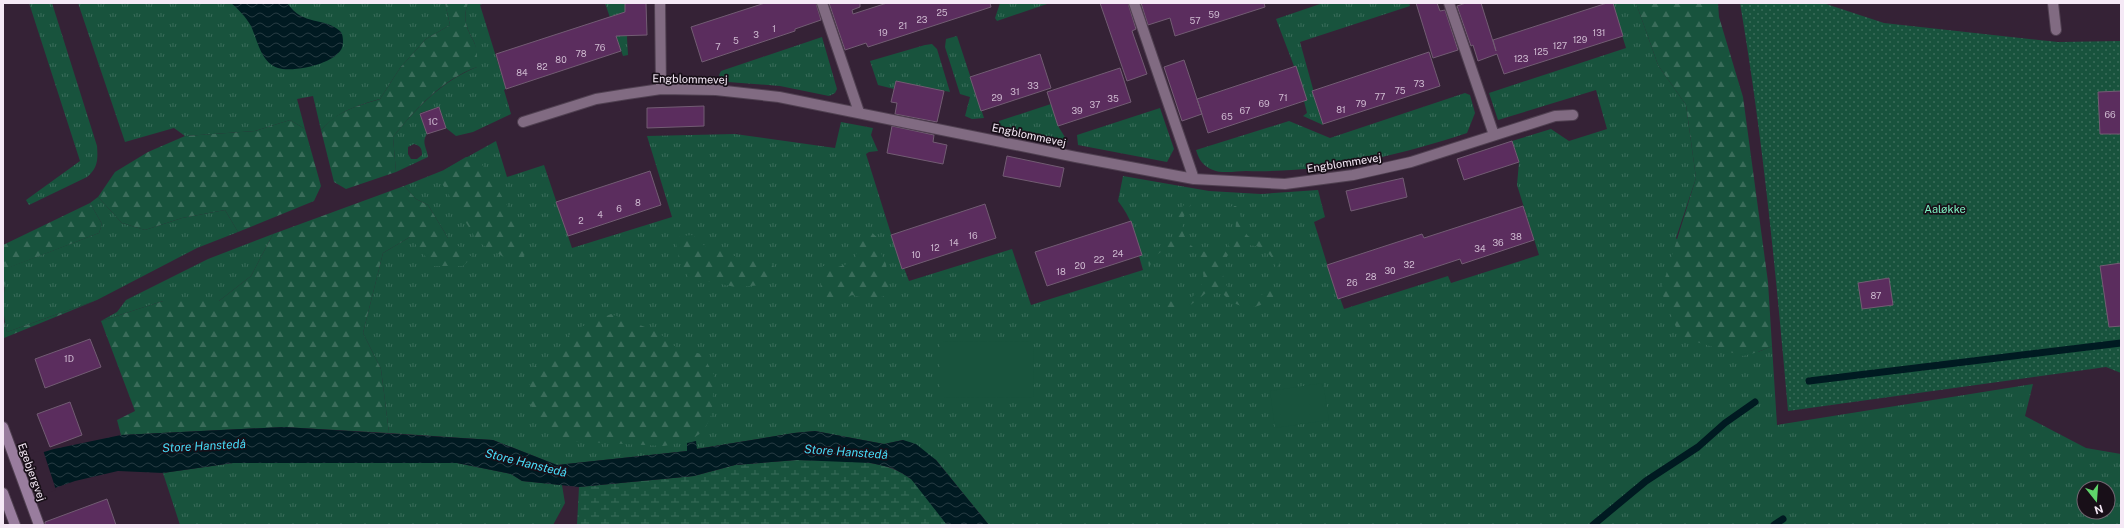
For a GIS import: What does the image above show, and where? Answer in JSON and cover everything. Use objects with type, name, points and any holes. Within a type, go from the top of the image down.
[{"type":"street","points":[[660,3],[661,89]]},
{"type":"street","points":[[822,3],[859,112]]},
{"type":"street","points":[[1134,3],[1194,179]]},
{"type":"street","points":[[1449,3],[1494,135]]},
{"type":"street","points":[[2053,3],[2056,30]]},
{"type":"street","name":"Engblommevej","points":[[523,122],[596,99],[661,89],[716,90],[779,97],[1076,157],[1194,179],[1285,184],[1353,175],[1412,162],[1555,116],[1573,115]]},
{"type":"street","name":"Egebjergvej","points":[[3,427],[38,524]]},
{"type":"street","points":[[3,493],[15,525]]},
{"type":"green space","points":[[29,3],[52,3],[97,146],[97,155],[95,167],[91,174],[87,177],[29,205],[26,200],[80,161]]},
{"type":"green space","points":[[78,3],[445,3],[450,25],[426,39],[400,68],[380,99],[348,110],[334,118],[321,130],[313,96],[297,99],[305,129],[290,120],[255,131],[185,136],[174,128],[125,142]]},
{"type":"green space","points":[[445,3],[468,3],[465,19],[467,28],[476,48],[477,67],[452,79],[430,96],[393,137],[396,172],[346,189],[334,182],[321,130],[334,118],[348,110],[380,99],[400,68],[426,39],[450,25]]},
{"type":"green space","points":[[468,3],[484,3],[480,5],[506,89],[504,90],[511,114],[473,132],[456,136],[446,128],[439,107],[420,113],[427,134],[424,143],[428,157],[396,172],[393,137],[420,106],[430,97],[452,80],[477,67],[475,45],[465,19]],"holes":[[[414,144],[421,148],[422,151],[422,155],[417,159],[411,159],[408,154],[408,147]]]},
{"type":"green space","points":[[605,3],[625,3],[628,55],[623,56]]},
{"type":"green space","points":[[1000,3],[1050,3],[997,21],[995,18]]},
{"type":"green space","points":[[1323,3],[1409,3],[1410,6],[1300,42],[1323,125],[1303,116],[1307,113],[1304,101],[1307,100],[1276,19]]},
{"type":"green space","points":[[1612,3],[1636,3],[1658,65],[1686,105],[1696,178],[1676,238],[1758,352],[1772,346],[1777,425],[2033,384],[2025,416],[2086,448],[2121,454],[2121,525],[989,525],[936,460],[903,440],[884,444],[815,431],[696,449],[695,441],[687,451],[557,465],[493,440],[389,433],[381,369],[363,333],[383,253],[410,237],[448,238],[428,205],[416,199],[404,186],[444,170],[496,141],[507,177],[544,165],[572,248],[672,217],[647,136],[735,134],[835,148],[841,122],[873,128],[871,135],[878,151],[869,152],[866,154],[902,269],[904,268],[909,281],[1012,249],[1031,305],[1143,270],[1139,256],[1142,255],[1130,220],[1118,201],[1123,176],[1209,191],[1261,194],[1318,190],[1325,217],[1314,222],[1338,299],[1340,298],[1344,309],[1448,276],[1451,283],[1539,255],[1517,185],[1519,162],[1512,141],[1551,129],[1569,141],[1607,129],[1596,90],[1498,120],[1489,93],[1626,48]]},
{"type":"green space","points":[[1636,3],[1718,3],[1719,17],[1743,97],[1768,282],[1772,346],[1758,352],[1743,356],[1680,337],[1661,291],[1696,178],[1686,105],[1658,65]]},
{"type":"green space","name":"Aaløkke","points":[[1740,3],[1823,3],[1884,23],[2058,42],[2121,41],[2121,373],[2106,367],[1788,411],[1774,257],[1756,104]]},
{"type":"green space","points":[[957,36],[984,118],[972,119],[965,116],[970,97],[960,94],[945,47],[946,39]]},
{"type":"green space","points":[[822,37],[837,89],[835,93],[829,96],[780,86],[722,81],[719,75],[721,71]]},
{"type":"green space","points":[[932,44],[937,49],[950,92],[896,81],[894,89],[878,85],[870,61]]},
{"type":"green space","points":[[1465,93],[1470,95],[1475,113],[1467,133],[1440,142],[1358,162],[1303,169],[1225,172],[1213,170],[1204,165],[1196,150],[1289,121],[1330,138]]},
{"type":"green space","points":[[1051,104],[1058,126],[1068,142],[1000,130],[999,121]]},
{"type":"green space","points":[[1160,108],[1174,149],[1167,162],[1078,145],[1077,135]]},
{"type":"green space","points":[[290,120],[305,129],[321,186],[314,201],[238,232],[225,210],[182,218],[145,230],[122,223],[98,197],[115,172],[148,152],[185,136],[255,131]]},
{"type":"green space","points":[[466,157],[477,157],[508,206],[521,235],[524,247],[524,258],[507,259],[478,242],[441,182],[444,170]]},
{"type":"green space","points":[[404,186],[416,199],[428,205],[448,238],[472,257],[463,266],[433,266],[410,237],[383,253],[363,333],[381,369],[389,433],[284,427],[121,435],[117,420],[135,411],[101,321],[163,301],[219,301],[251,276],[273,234]]},
{"type":"green space","points":[[98,197],[122,223],[145,230],[182,218],[225,210],[238,232],[197,248],[97,300],[7,332],[4,316],[4,292],[7,268],[99,233],[102,224],[90,203]]},
{"type":"green space","points":[[1187,201],[1190,201],[1191,205],[1184,216],[1182,227],[1186,238],[1194,248],[1192,252],[1179,248],[1166,249],[1156,256],[1149,268],[1148,259],[1159,247],[1176,235],[1176,215]]},
{"type":"green space","points":[[90,203],[102,224],[99,233],[8,268],[3,295],[3,245]]},
{"type":"green space","points":[[1232,206],[1236,206],[1240,213],[1245,233],[1251,238],[1257,239],[1271,247],[1279,256],[1281,260],[1276,271],[1271,256],[1260,248],[1246,245],[1232,251],[1228,244],[1235,231],[1236,222],[1230,208]]},
{"type":"green space","points":[[868,229],[880,240],[879,249],[886,264],[890,294],[872,300],[852,295],[837,303],[822,294],[820,278],[823,266],[838,267],[854,262],[862,233]]},
{"type":"green space","points":[[273,234],[251,276],[219,301],[163,301],[101,321],[117,312],[126,300],[208,259]]},
{"type":"green space","points":[[693,235],[708,249],[724,250],[738,258],[770,262],[776,270],[765,285],[735,287],[688,277],[679,259],[676,243],[680,236]]},
{"type":"green space","points":[[1223,248],[1228,255],[1223,266],[1223,277],[1227,286],[1233,293],[1242,297],[1251,298],[1261,295],[1271,287],[1274,296],[1259,306],[1244,307],[1231,301],[1218,289],[1212,288],[1193,303],[1180,310],[1165,308],[1157,303],[1160,297],[1171,301],[1181,301],[1190,298],[1197,293],[1203,276],[1202,266],[1196,256],[1199,251],[1212,252]]},
{"type":"green space","points":[[97,300],[4,338],[3,318],[7,332]]},
{"type":"green space","points":[[611,314],[658,332],[678,349],[702,354],[714,375],[712,413],[704,431],[689,441],[664,446],[566,441],[537,425],[528,395],[534,367],[555,352],[574,330]]},
{"type":"green space","points":[[1033,341],[1034,397],[940,398],[940,342]]},
{"type":"green space","points":[[1323,383],[1329,420],[1275,428],[1270,391]]},
{"type":"green space","points":[[797,460],[856,461],[886,466],[916,483],[947,525],[577,525],[579,487],[694,476],[735,465]]},
{"type":"green space","points":[[233,463],[457,463],[511,474],[522,481],[562,485],[565,503],[553,525],[180,525],[163,473]]},
{"type":"water","points":[[231,3],[287,3],[300,15],[334,26],[340,31],[343,40],[341,50],[327,61],[306,68],[278,68],[267,61],[260,50],[251,26],[242,13]]},
{"type":"water","name":"Store Hanstedå","points":[[284,427],[493,440],[557,465],[687,451],[687,443],[696,441],[697,449],[815,431],[884,444],[903,440],[916,444],[936,460],[989,525],[947,525],[911,479],[893,468],[871,463],[797,460],[735,465],[694,476],[579,487],[522,481],[511,474],[457,463],[233,463],[163,473],[118,471],[75,481],[3,506],[3,464],[54,449],[121,435]]},
{"type":"pier","points":[[43,450],[56,490],[3,508],[3,461]]},
{"type":"building","points":[[625,3],[646,3],[647,35],[616,36],[621,51],[506,89],[496,54],[625,12]]},
{"type":"building","points":[[765,3],[816,3],[821,20],[795,29],[795,31],[702,62],[691,27]]},
{"type":"building","points":[[829,3],[860,3],[860,7],[852,10],[853,14],[887,3],[990,3],[991,7],[868,47],[866,43],[845,50]]},
{"type":"building","points":[[1100,3],[1128,3],[1136,29],[1132,31],[1147,74],[1127,81]]},
{"type":"building","points":[[1141,3],[1264,3],[1265,7],[1175,36],[1170,18],[1148,25]]},
{"type":"building","points":[[1416,3],[1437,3],[1440,11],[1445,10],[1458,50],[1433,58]]},
{"type":"building","points":[[1466,3],[1481,3],[1496,51],[1493,40],[1607,3],[1613,3],[1623,36],[1504,74],[1497,54],[1478,61],[1457,6]]},
{"type":"building","points":[[1429,52],[1440,86],[1323,124],[1312,91]]},
{"type":"building","points":[[1040,54],[1051,88],[981,111],[970,77]]},
{"type":"building","points":[[1184,60],[1202,114],[1182,121],[1164,67]]},
{"type":"building","points":[[1296,66],[1307,100],[1208,133],[1197,99]]},
{"type":"building","points":[[1120,68],[1131,102],[1058,126],[1047,92]]},
{"type":"building","points":[[896,81],[944,91],[937,122],[895,114],[897,103],[891,102]]},
{"type":"building","points":[[2121,91],[2121,134],[2100,134],[2098,92]]},
{"type":"building","points":[[704,106],[704,126],[647,128],[647,108]]},
{"type":"building","points":[[439,107],[446,128],[427,134],[420,114]]},
{"type":"building","points":[[892,126],[934,135],[933,142],[947,145],[943,164],[887,153]]},
{"type":"building","points":[[1512,141],[1519,162],[1464,180],[1457,159]]},
{"type":"building","points":[[1007,156],[1064,168],[1060,187],[1003,176]]},
{"type":"building","points":[[650,171],[661,205],[568,236],[556,202]]},
{"type":"building","points":[[1403,178],[1407,197],[1351,211],[1346,191]]},
{"type":"building","points":[[985,204],[996,238],[902,269],[891,235]]},
{"type":"building","points":[[1523,206],[1534,240],[1462,264],[1460,259],[1338,299],[1327,265],[1422,234],[1424,238]]},
{"type":"building","points":[[1131,221],[1142,255],[1047,286],[1035,252]]},
{"type":"building","points":[[2121,263],[2121,326],[2109,327],[2100,266]]},
{"type":"building","points":[[1889,278],[1893,305],[1862,309],[1858,283]]},
{"type":"building","points":[[90,339],[101,367],[45,388],[35,359]]},
{"type":"building","points":[[70,402],[82,435],[50,447],[37,414]]},
{"type":"building","points":[[107,499],[116,525],[45,525],[45,522]]},
{"type":"waterway","points":[[1809,381],[2121,343]]},
{"type":"waterway","points":[[1593,525],[1646,481],[1698,447],[1725,423],[1755,402]]},
{"type":"waterway","points":[[1774,525],[1783,519]]}]
